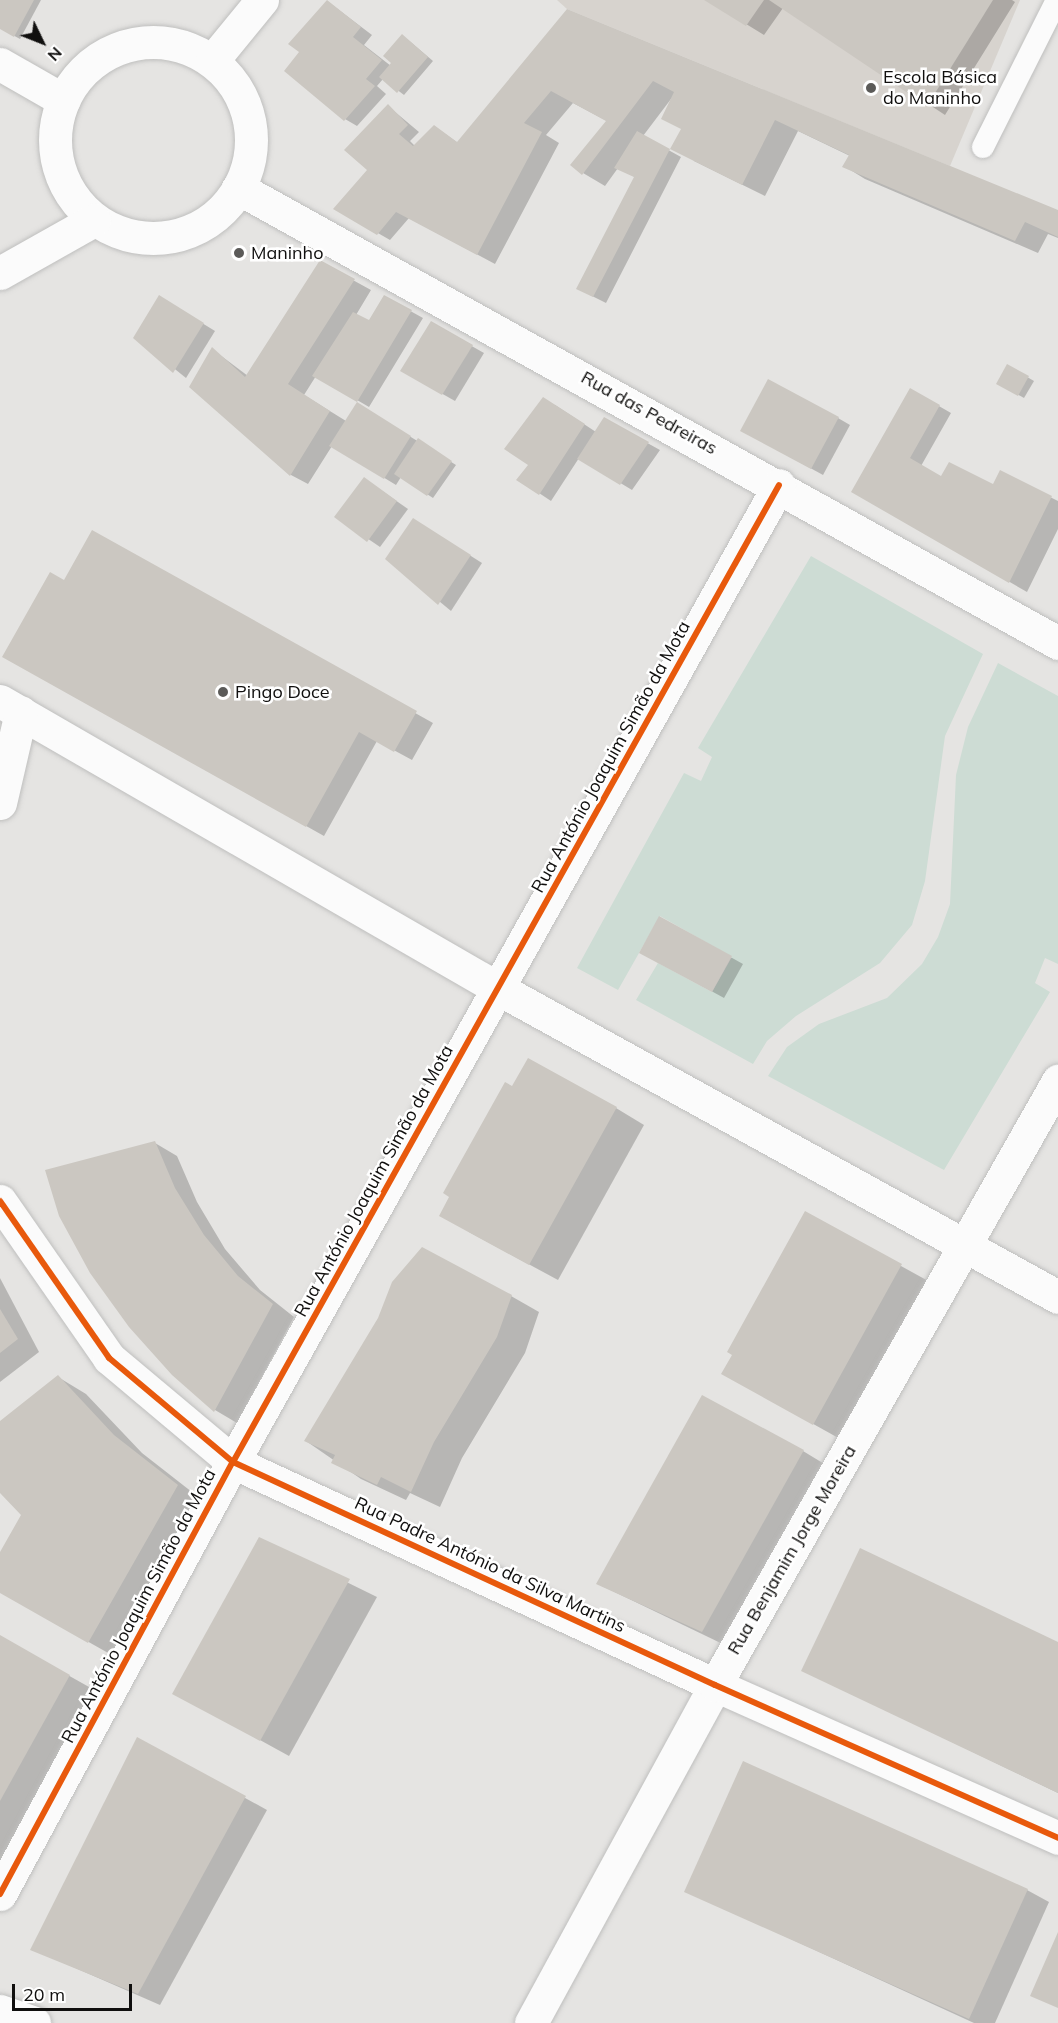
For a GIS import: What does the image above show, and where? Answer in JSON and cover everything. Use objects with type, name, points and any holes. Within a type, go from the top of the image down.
[{"type":"street","points":[[212,61],[262,0]]},
{"type":"street","points":[[153,41],[177,44],[212,61],[236,87],[247,110],[250,160],[238,188],[214,217],[197,228],[171,237],[141,238],[117,233],[94,220],[67,190],[56,163],[54,139],[63,100],[70,86],[93,62],[118,48],[153,41]]},
{"type":"street","points":[[0,64],[63,100]]},
{"type":"street","name":"Rua das Pedreiras","points":[[238,188],[780,485],[1058,643]]},
{"type":"street","points":[[0,273],[94,220]]},
{"type":"street","name":"Rua António Joaquim Simão da Mota","points":[[0,1894],[233,1462],[780,485]]},
{"type":"street","points":[[0,803],[10,707],[499,989],[1058,1297]]},
{"type":"street","name":"Rua Benjamim Jorge Moreira","points":[[531,2023],[715,1685],[1058,1081]]},
{"type":"street","name":"Rua Padre António da Silva Martins","points":[[0,1201],[109,1358],[233,1462],[715,1685],[1058,1838]]},
{"type":"street","points":[[0,2012],[34,2023]]},
{"type":"lane","points":[[983,147],[1058,0]]},
{"type":"shaded area","name":"Escola Básica do Maninho","points":[[557,0],[1020,0],[950,166],[567,9]]},
{"type":"shaded area","points":[[811,556],[983,654],[945,736],[925,881],[912,925],[880,963],[796,1016],[767,1041],[753,1064],[636,1000],[658,963],[712,992],[732,957],[660,916],[618,990],[577,968],[684,773],[701,781],[712,757],[698,748]]},
{"type":"shaded area","points":[[998,663],[1058,696],[1058,964],[1045,958],[1035,983],[1050,992],[944,1170],[768,1076],[787,1047],[819,1024],[887,998],[922,964],[938,937],[950,904],[956,775],[968,727]]},
{"type":"building","points":[[0,0],[34,0],[14,37],[0,29]]},
{"type":"building","points":[[327,0],[361,27],[353,37],[382,60],[366,79],[375,86],[344,121],[284,71],[299,52],[288,44]]},
{"type":"building","points":[[704,0],[764,0],[746,26]]},
{"type":"building","points":[[769,0],[993,0],[927,106]]},
{"type":"building","points":[[567,9],[1058,210],[1058,237],[1025,222],[1015,241],[842,167],[849,155],[775,120],[742,185],[670,149],[681,129],[661,119],[674,92],[653,81],[582,175],[570,165],[606,121],[551,91],[524,123],[542,132],[477,255],[396,212],[377,235],[333,209],[367,170],[344,150],[388,104],[408,125],[399,134],[413,146],[434,125],[457,142]]},
{"type":"building","points":[[402,34],[428,57],[397,93],[379,77],[391,63],[383,56]]},
{"type":"building","points":[[637,131],[670,149],[593,297],[576,289],[634,177],[614,168]]},
{"type":"building","points":[[320,260],[355,279],[288,384],[330,411],[290,476],[189,387],[212,347],[245,377]]},
{"type":"building","points":[[159,295],[204,323],[173,373],[133,338]]},
{"type":"building","points":[[384,295],[412,310],[357,402],[312,376],[353,312],[369,320]]},
{"type":"building","points":[[431,321],[473,345],[442,395],[400,371]]},
{"type":"building","points":[[1007,364],[1029,376],[1018,396],[996,384]]},
{"type":"building","points":[[768,379],[839,417],[811,469],[740,431]]},
{"type":"building","points":[[910,388],[940,405],[910,458],[941,476],[949,462],[993,484],[1000,470],[1052,496],[1009,583],[851,492]]},
{"type":"building","points":[[543,397],[585,424],[539,495],[516,480],[528,465],[504,449]]},
{"type":"building","points":[[357,402],[411,436],[384,479],[329,446]]},
{"type":"building","points":[[604,417],[649,442],[620,485],[577,459]]},
{"type":"building","points":[[418,438],[452,461],[427,496],[394,474]]},
{"type":"building","points":[[364,477],[397,501],[367,542],[334,517]]},
{"type":"building","points":[[413,518],[471,555],[438,605],[385,559]]},
{"type":"building","name":"Pingo Doce","points":[[92,530],[417,711],[394,752],[359,732],[306,827],[2,657],[50,572],[64,580]]},
{"type":"building","points":[[659,916],[732,956],[712,992],[639,953]]},
{"type":"building","points":[[528,1058],[617,1107],[529,1265],[439,1216],[449,1197],[443,1193],[505,1082],[512,1086]]},
{"type":"building","points":[[155,1141],[175,1188],[204,1235],[238,1276],[273,1304],[214,1412],[172,1375],[129,1327],[90,1273],[59,1216],[45,1170]]},
{"type":"building","points":[[805,1211],[902,1264],[813,1425],[721,1374],[732,1355],[727,1352]]},
{"type":"building","points":[[422,1247],[512,1295],[497,1337],[434,1442],[411,1492],[381,1477],[377,1485],[331,1463],[335,1455],[304,1441],[378,1318],[392,1282]]},
{"type":"building","points":[[0,1309],[18,1339],[0,1353]]},
{"type":"building","points":[[58,1375],[114,1435],[178,1485],[88,1643],[0,1593],[0,1552],[21,1515],[0,1493],[0,1421]]},
{"type":"building","points":[[702,1395],[804,1450],[702,1632],[596,1584]]},
{"type":"building","points":[[259,1537],[350,1579],[260,1741],[172,1694]]},
{"type":"building","points":[[860,1548],[1058,1642],[1058,1793],[801,1671]]},
{"type":"building","points":[[0,1635],[70,1675],[0,1801]]},
{"type":"building","points":[[137,1737],[246,1796],[138,1994],[30,1950]]},
{"type":"building","points":[[743,1761],[1028,1889],[969,2019],[684,1892]]},
{"type":"building","points":[[1058,1932],[1058,2008],[1030,1996]]},
{"type":"cycle path","points":[[0,1894],[233,1462],[779,485]]},
{"type":"cycle path","points":[[0,1201],[109,1358],[233,1462],[715,1685],[1058,1838]]},
{"type":"place","name":"Escola Básica do Maninho","points":[[871,88]]},
{"type":"place","name":"Maninho","points":[[239,253]]},
{"type":"place","name":"Pingo Doce","points":[[223,692]]}]
